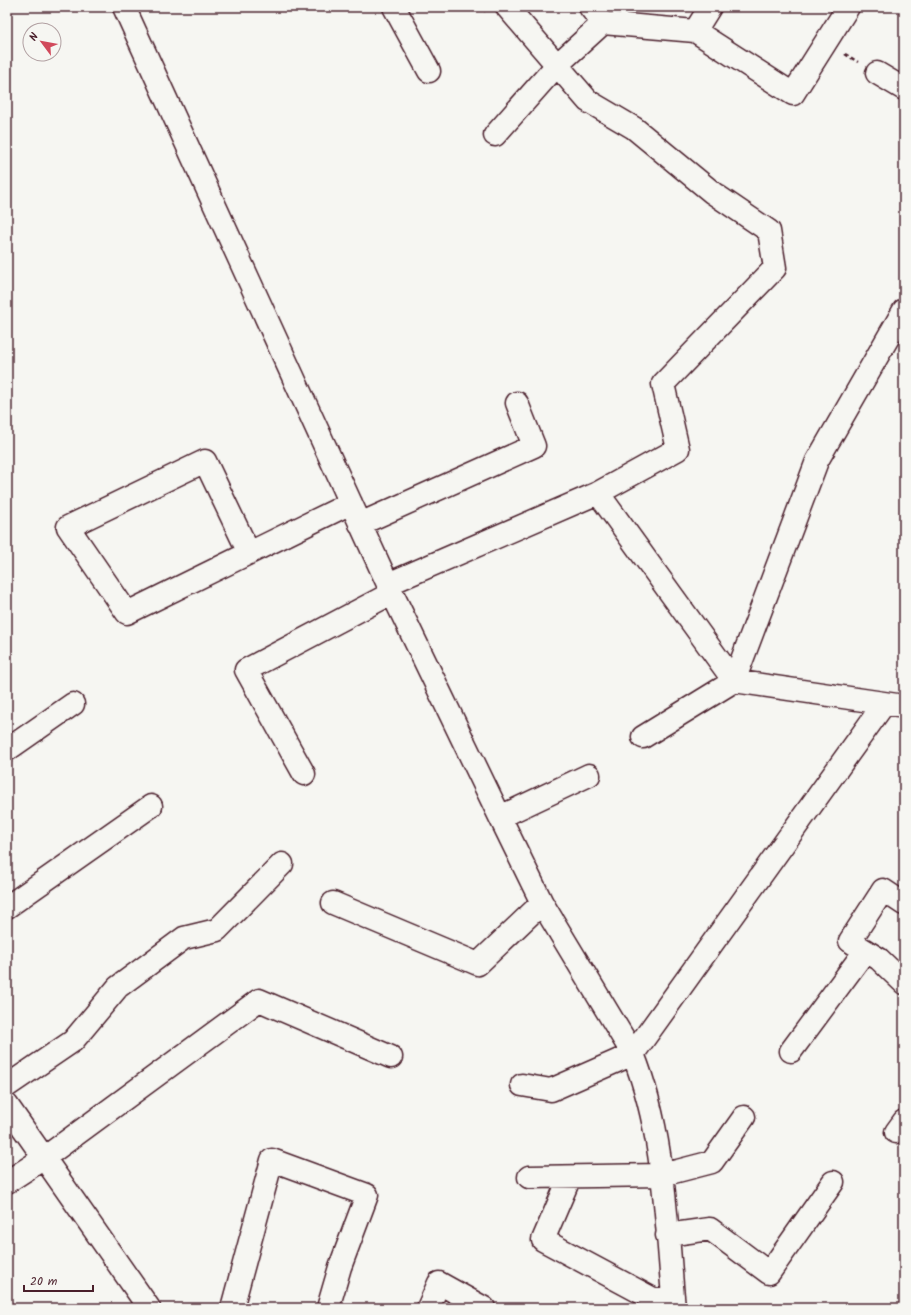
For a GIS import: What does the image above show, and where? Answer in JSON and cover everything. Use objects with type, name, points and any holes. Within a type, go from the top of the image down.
[{"type":"street","points":[[124,7],[360,524],[500,817],[542,903],[633,1054],[643,1078],[650,1106],[662,1175],[673,1302],[655,1300],[543,1240],[570,1177]]},
{"type":"street","points":[[394,7],[429,72]]},
{"type":"street","points":[[304,774],[246,670],[390,588],[598,493],[678,449],[663,384],[775,268],[769,231],[713,193],[634,128],[588,101],[507,7]]},
{"type":"street","points":[[695,31],[710,7]]},
{"type":"street","points":[[495,135],[557,64],[597,15],[695,31],[793,94],[848,7]]},
{"type":"street","points":[[877,73],[904,89]]},
{"type":"street","points":[[643,737],[734,680],[817,461],[904,310]]},
{"type":"street","points":[[360,524],[534,446],[516,403]]},
{"type":"street","points":[[249,553],[205,461],[68,527],[127,613],[351,503]]},
{"type":"street","points":[[522,1084],[551,1090],[633,1054],[894,705],[734,680],[598,493]]},
{"type":"street","points":[[7,750],[73,704]]},
{"type":"street","points":[[500,817],[589,775]]},
{"type":"street","points":[[7,907],[151,806]]},
{"type":"street","points":[[7,1086],[73,1041],[118,987],[178,942],[184,938],[217,930],[282,864]]},
{"type":"street","points":[[791,1051],[883,890],[904,904]]},
{"type":"street","points":[[333,903],[478,964],[542,903]]},
{"type":"street","points":[[853,943],[879,960],[904,983]]},
{"type":"street","points":[[7,1182],[44,1158],[259,1000],[391,1057]]},
{"type":"street","points":[[7,1105],[150,1308]]},
{"type":"street","points":[[529,1177],[662,1175],[712,1162],[744,1117]]},
{"type":"street","points":[[232,1308],[272,1160],[367,1195],[340,1267],[328,1308]]},
{"type":"street","points":[[667,1235],[710,1229],[769,1273],[833,1182]]},
{"type":"street","points":[[428,1308],[439,1283],[484,1308]]},
{"type":"path","points":[[826,42],[877,73]]}]
